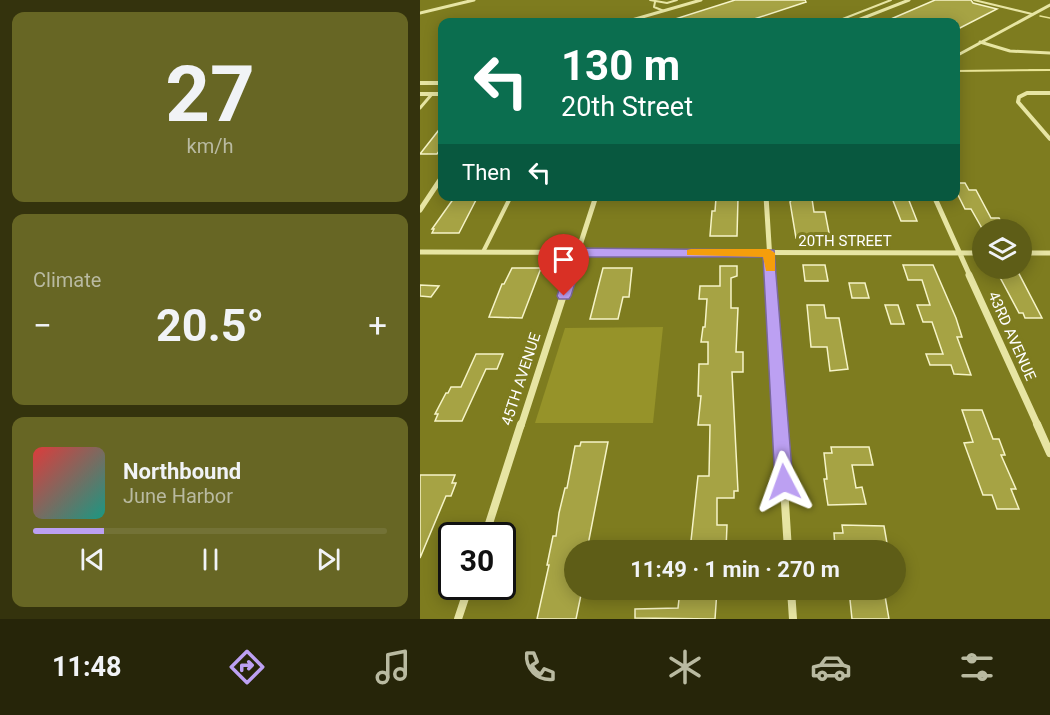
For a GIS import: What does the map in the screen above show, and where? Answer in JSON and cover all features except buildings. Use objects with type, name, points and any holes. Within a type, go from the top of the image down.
[{"type":"street","points":[[420,13],[474,0]]},
{"type":"street","points":[[639,18],[701,0]]},
{"type":"street","points":[[863,18],[909,0]]},
{"type":"street","points":[[960,54],[1050,5]]},
{"type":"street","points":[[980,42],[1010,51],[1050,53]]},
{"type":"street","points":[[420,83],[438,83]]},
{"type":"street","points":[[1050,93],[1027,93],[1019,96],[1018,102],[1050,139]]},
{"type":"street","points":[[420,94],[438,94]]},
{"type":"street","points":[[420,210],[438,183]]},
{"type":"street","name":"45TH AVENUE","points":[[490,522],[594,201]]},
{"type":"street","points":[[766,201],[787,540]]},
{"type":"street","name":"43RD AVENUE","points":[[936,201],[1050,453]]},
{"type":"street","name":"20TH STREET","points":[[420,252],[972,253]]},
{"type":"street","points":[[1032,253],[1050,253]]},
{"type":"street","points":[[458,619],[464,600]]},
{"type":"street","points":[[792,600],[793,619]]},
{"type":"lane","points":[[650,0],[667,3],[678,0]]},
{"type":"lane","points":[[845,18],[891,0]]},
{"type":"lane","points":[[974,0],[1032,14]]},
{"type":"lane","points":[[655,2],[654,7],[664,11]]},
{"type":"lane","points":[[420,108],[432,94]]},
{"type":"lane","points":[[483,252],[508,201]]},
{"type":"shaded area","points":[[663,327],[653,423],[535,423],[565,328]]},
{"type":"waterway","points":[[1040,16],[1050,18]]},
{"type":"waterway","points":[[960,71],[1050,70],[1029,70]]},
{"type":"slow traffic","points":[[691,253],[769,253],[770,268]]},
{"type":"route","points":[[564,296],[578,252],[769,253],[784,482]]}]
